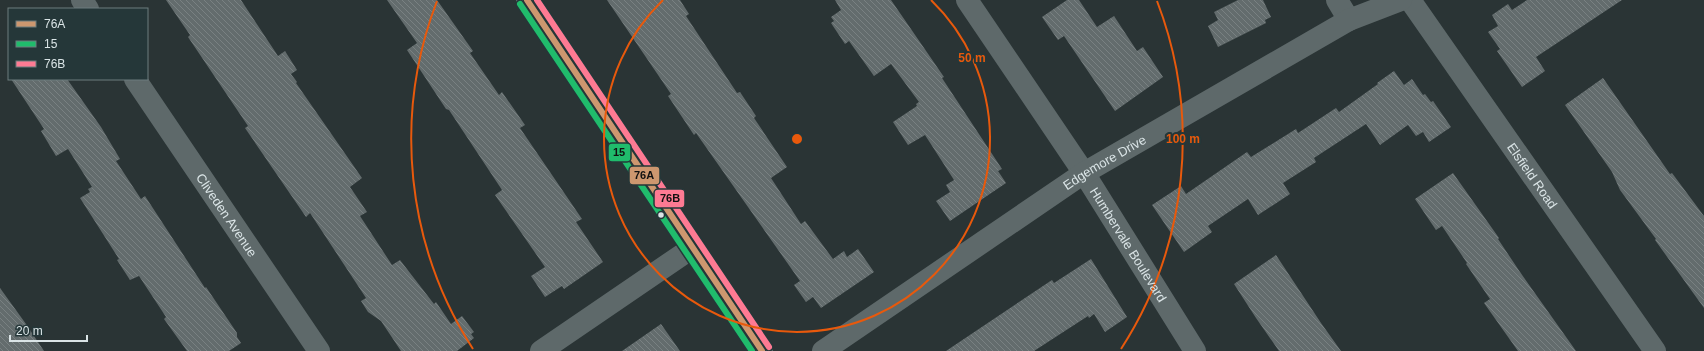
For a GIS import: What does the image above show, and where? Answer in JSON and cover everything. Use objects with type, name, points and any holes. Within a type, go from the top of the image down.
[{"type":"main road","points":[[527,0],[762,351]]},
{"type":"street","name":"Humbervale Boulevard","points":[[967,0],[1084,173],[1195,351]]},
{"type":"street","points":[[1337,0],[1349,20]]},
{"type":"street","name":"Edgemore Drive","points":[[823,351],[1084,173],[1349,20],[1401,0]]},
{"type":"street","name":"Elsfield Road","points":[[1410,0],[1654,351]]},
{"type":"street","name":"Cliveden Avenue","points":[[136,80],[319,351]]},
{"type":"street","points":[[541,351],[692,248]]},
{"type":"building","points":[[166,0],[241,0],[278,56],[285,51],[297,70],[291,74],[297,82],[296,83],[362,178],[350,187],[367,212],[360,216],[392,265],[400,260],[434,304],[436,302],[451,324],[462,316],[474,332],[471,334],[474,338],[457,351],[401,351],[381,321],[368,312],[361,301],[366,298],[310,213],[306,217],[245,128],[248,126],[188,37],[190,35]]},
{"type":"building","points":[[387,0],[437,0],[473,51],[470,53],[499,95],[502,92],[525,125],[520,128],[582,219],[576,222],[603,262],[564,289],[562,286],[545,297],[531,276],[545,267],[495,195],[502,190],[407,50],[417,43]]},
{"type":"building","points":[[607,0],[680,0],[689,14],[686,16],[737,93],[740,92],[756,116],[754,118],[787,167],[771,178],[801,224],[805,221],[833,259],[844,251],[847,257],[858,249],[874,272],[821,308],[813,297],[806,302],[794,285],[800,281],[696,133],[694,135],[668,96],[671,94]]},
{"type":"building","points":[[835,0],[891,0],[944,77],[942,78],[1002,169],[998,171],[1006,183],[950,221],[936,201],[950,192],[946,185],[954,180],[925,135],[908,145],[893,122],[917,106],[916,104],[919,102],[891,64],[874,76],[849,41],[845,44],[831,23],[834,21],[831,17],[841,10]]},
{"type":"building","points":[[1067,0],[1079,0],[1097,27],[1114,16],[1137,51],[1143,47],[1163,77],[1115,111],[1064,36],[1058,40],[1042,17]]},
{"type":"building","points":[[1238,0],[1263,0],[1271,17],[1265,20],[1266,23],[1218,47],[1208,26],[1218,20],[1214,12]]},
{"type":"building","points":[[1527,0],[1622,0],[1536,57],[1545,71],[1522,87],[1497,51],[1500,49],[1488,32],[1498,26],[1492,15],[1508,4],[1512,10]]},
{"type":"building","points":[[1394,71],[1404,85],[1412,79],[1423,95],[1425,94],[1431,102],[1433,101],[1451,127],[1429,142],[1423,132],[1416,136],[1408,125],[1380,145],[1366,124],[1314,158],[1316,162],[1283,183],[1290,194],[1258,215],[1248,199],[1208,226],[1212,232],[1184,252],[1152,205],[1181,186],[1186,194],[1247,152],[1251,157],[1296,129],[1298,133],[1336,108],[1339,112]]},
{"type":"building","points":[[1603,78],[1670,174],[1672,173],[1704,216],[1704,308],[1620,190],[1612,172],[1565,105]]},
{"type":"building","points":[[12,80],[68,80],[101,127],[120,159],[116,161],[141,199],[145,196],[205,288],[206,287],[237,333],[237,337],[241,343],[229,351],[187,351],[164,319],[166,317],[139,276],[130,280],[117,260],[119,259],[80,198],[90,192],[88,189],[92,187],[68,149],[56,156],[41,131],[44,129]]},
{"type":"building","points":[[1453,173],[1576,351],[1518,351],[1484,303],[1490,299],[1466,264],[1467,263],[1442,226],[1436,230],[1415,199]]},
{"type":"building","points":[[1276,255],[1341,351],[1279,351],[1256,318],[1234,284]]},
{"type":"building","points":[[1091,259],[1127,317],[1105,332],[1094,314],[1089,318],[1088,316],[1034,351],[946,351],[1052,280],[1054,283]]},
{"type":"building","points":[[0,288],[26,324],[44,351],[0,351]]},
{"type":"building","points":[[661,324],[680,351],[622,351]]},
{"type":"transit line","name":"76A","points":[[527,0],[762,351]]},
{"type":"transit line","name":"76B","points":[[537,0],[769,347]]},
{"type":"transit line","name":"15","points":[[520,4],[752,351]]}]
